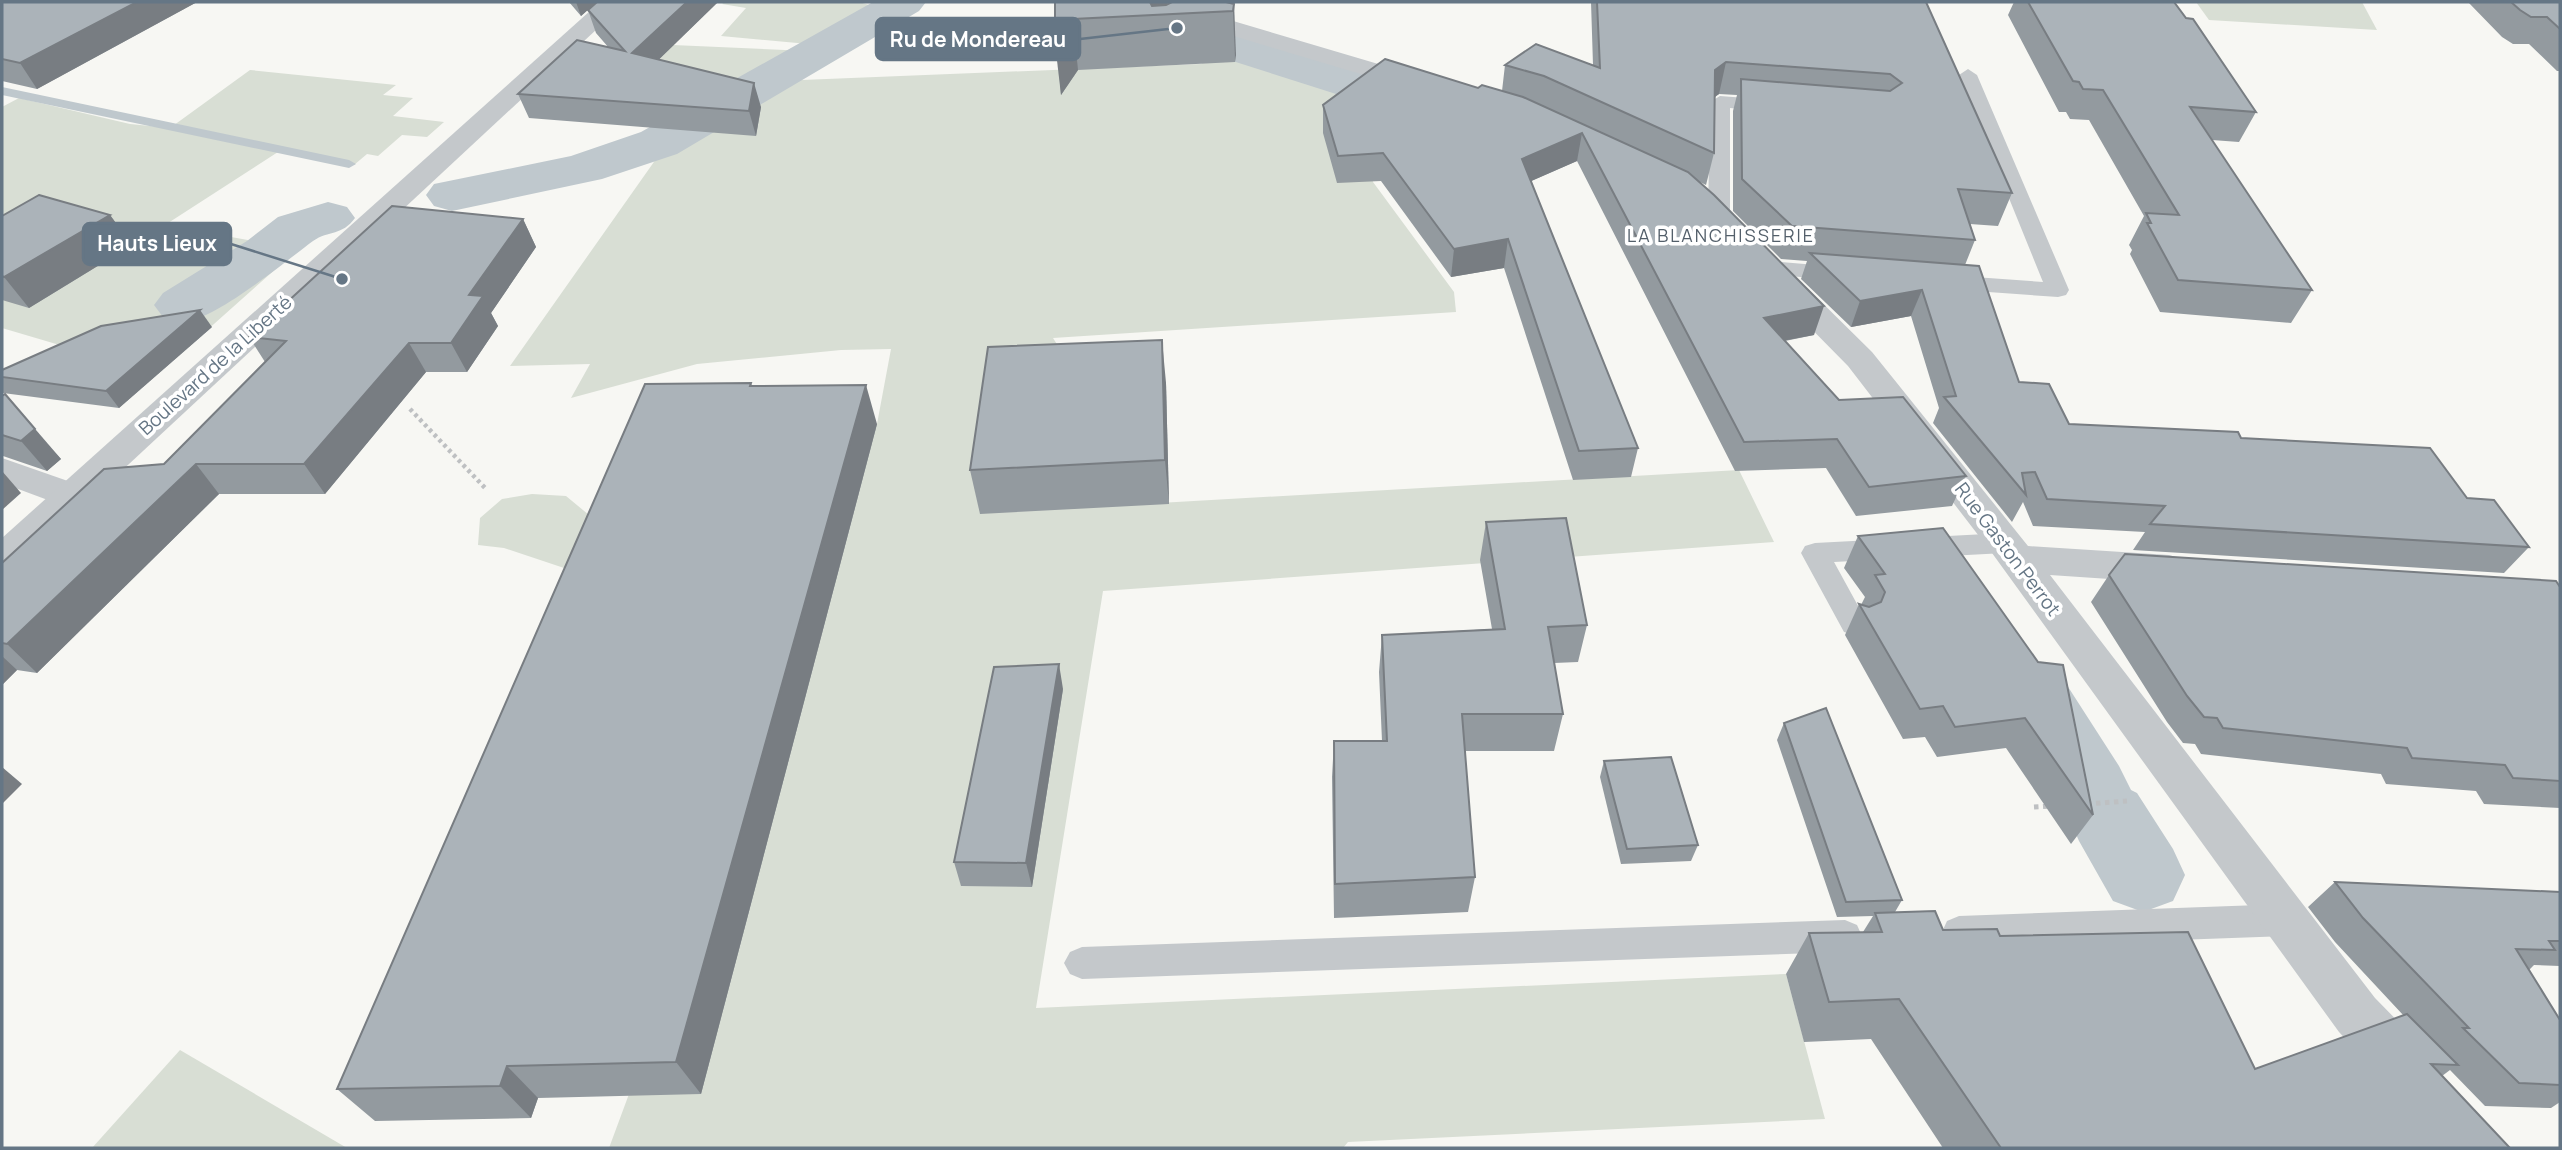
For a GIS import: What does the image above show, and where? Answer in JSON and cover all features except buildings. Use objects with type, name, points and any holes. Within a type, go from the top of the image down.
[{"type":"street","name":"Boulevard de la Liberté","points":[[2,560],[614,2]]},
{"type":"street","points":[[1144,2],[1196,27],[1452,93]]},
{"type":"street","name":"Rue Gaston Perrot","points":[[1734,232],[1860,359],[2011,551],[2357,1015],[2430,1091]]},
{"type":"street","points":[[2,470],[72,496]]},
{"type":"street","points":[[2011,551],[2198,570]]},
{"type":"lane","points":[[1920,280],[2058,290],[1968,75]]},
{"type":"lane","points":[[1786,107],[1720,102],[1734,232],[1865,275]]},
{"type":"lane","points":[[1854,624],[1815,553],[1929,547],[2011,551]]},
{"type":"lane","points":[[1929,933],[2287,920]]},
{"type":"lane","points":[[1082,963],[1873,935]]},
{"type":"path","points":[[410,409],[487,490]]},
{"type":"path","points":[[2075,805],[2139,801]]},
{"type":"path","points":[[2034,807],[2062,806]]},
{"type":"shaded area","points":[[859,2],[876,7],[819,45],[721,36],[746,8],[722,4]]},
{"type":"shaded area","points":[[2196,2],[2362,2],[2377,30],[2209,20]]},
{"type":"shaded area","points":[[673,45],[808,51],[725,98],[635,85]]},
{"type":"shaded area","points":[[1219,50],[1368,98],[1373,182],[1454,292],[1456,312],[1053,338],[1159,503],[1739,470],[1774,542],[1103,591],[1036,1008],[1786,974],[1825,1119],[1348,1142],[1343,1148],[609,1148],[877,424],[891,349],[841,350],[697,364],[571,398],[590,364],[510,366],[668,142],[777,81],[1201,64]]},
{"type":"shaded area","points":[[250,70],[396,85],[383,95],[413,98],[393,116],[444,122],[427,137],[402,135],[378,156],[367,154],[354,165],[278,152],[165,225],[298,249],[168,365],[90,354],[2,328],[2,107],[19,98],[130,124],[170,128]]},
{"type":"shaded area","points":[[532,494],[566,496],[589,515],[567,569],[504,548],[478,545],[480,518],[502,499]]},
{"type":"shaded area","points":[[180,1050],[347,1148],[92,1148]]},
{"type":"waterway","points":[[452,195],[584,169],[659,143],[904,2]]},
{"type":"waterway","points":[[1217,41],[1443,113]]},
{"type":"waterway","points":[[2,91],[349,164]]},
{"type":"waterway","points":[[183,305],[266,253],[297,228],[328,218]]},
{"type":"waterway","points":[[2036,700],[2091,790]]},
{"type":"waterway","points":[[2108,817],[2143,875]]},
{"type":"place","name":"Ru de Mondereau","points":[[1177,28]]},
{"type":"place","name":"Hauts Lieux","points":[[342,279]]},
{"type":"district","name":"LA BLANCHISSERIE","points":[[1721,235]]}]
